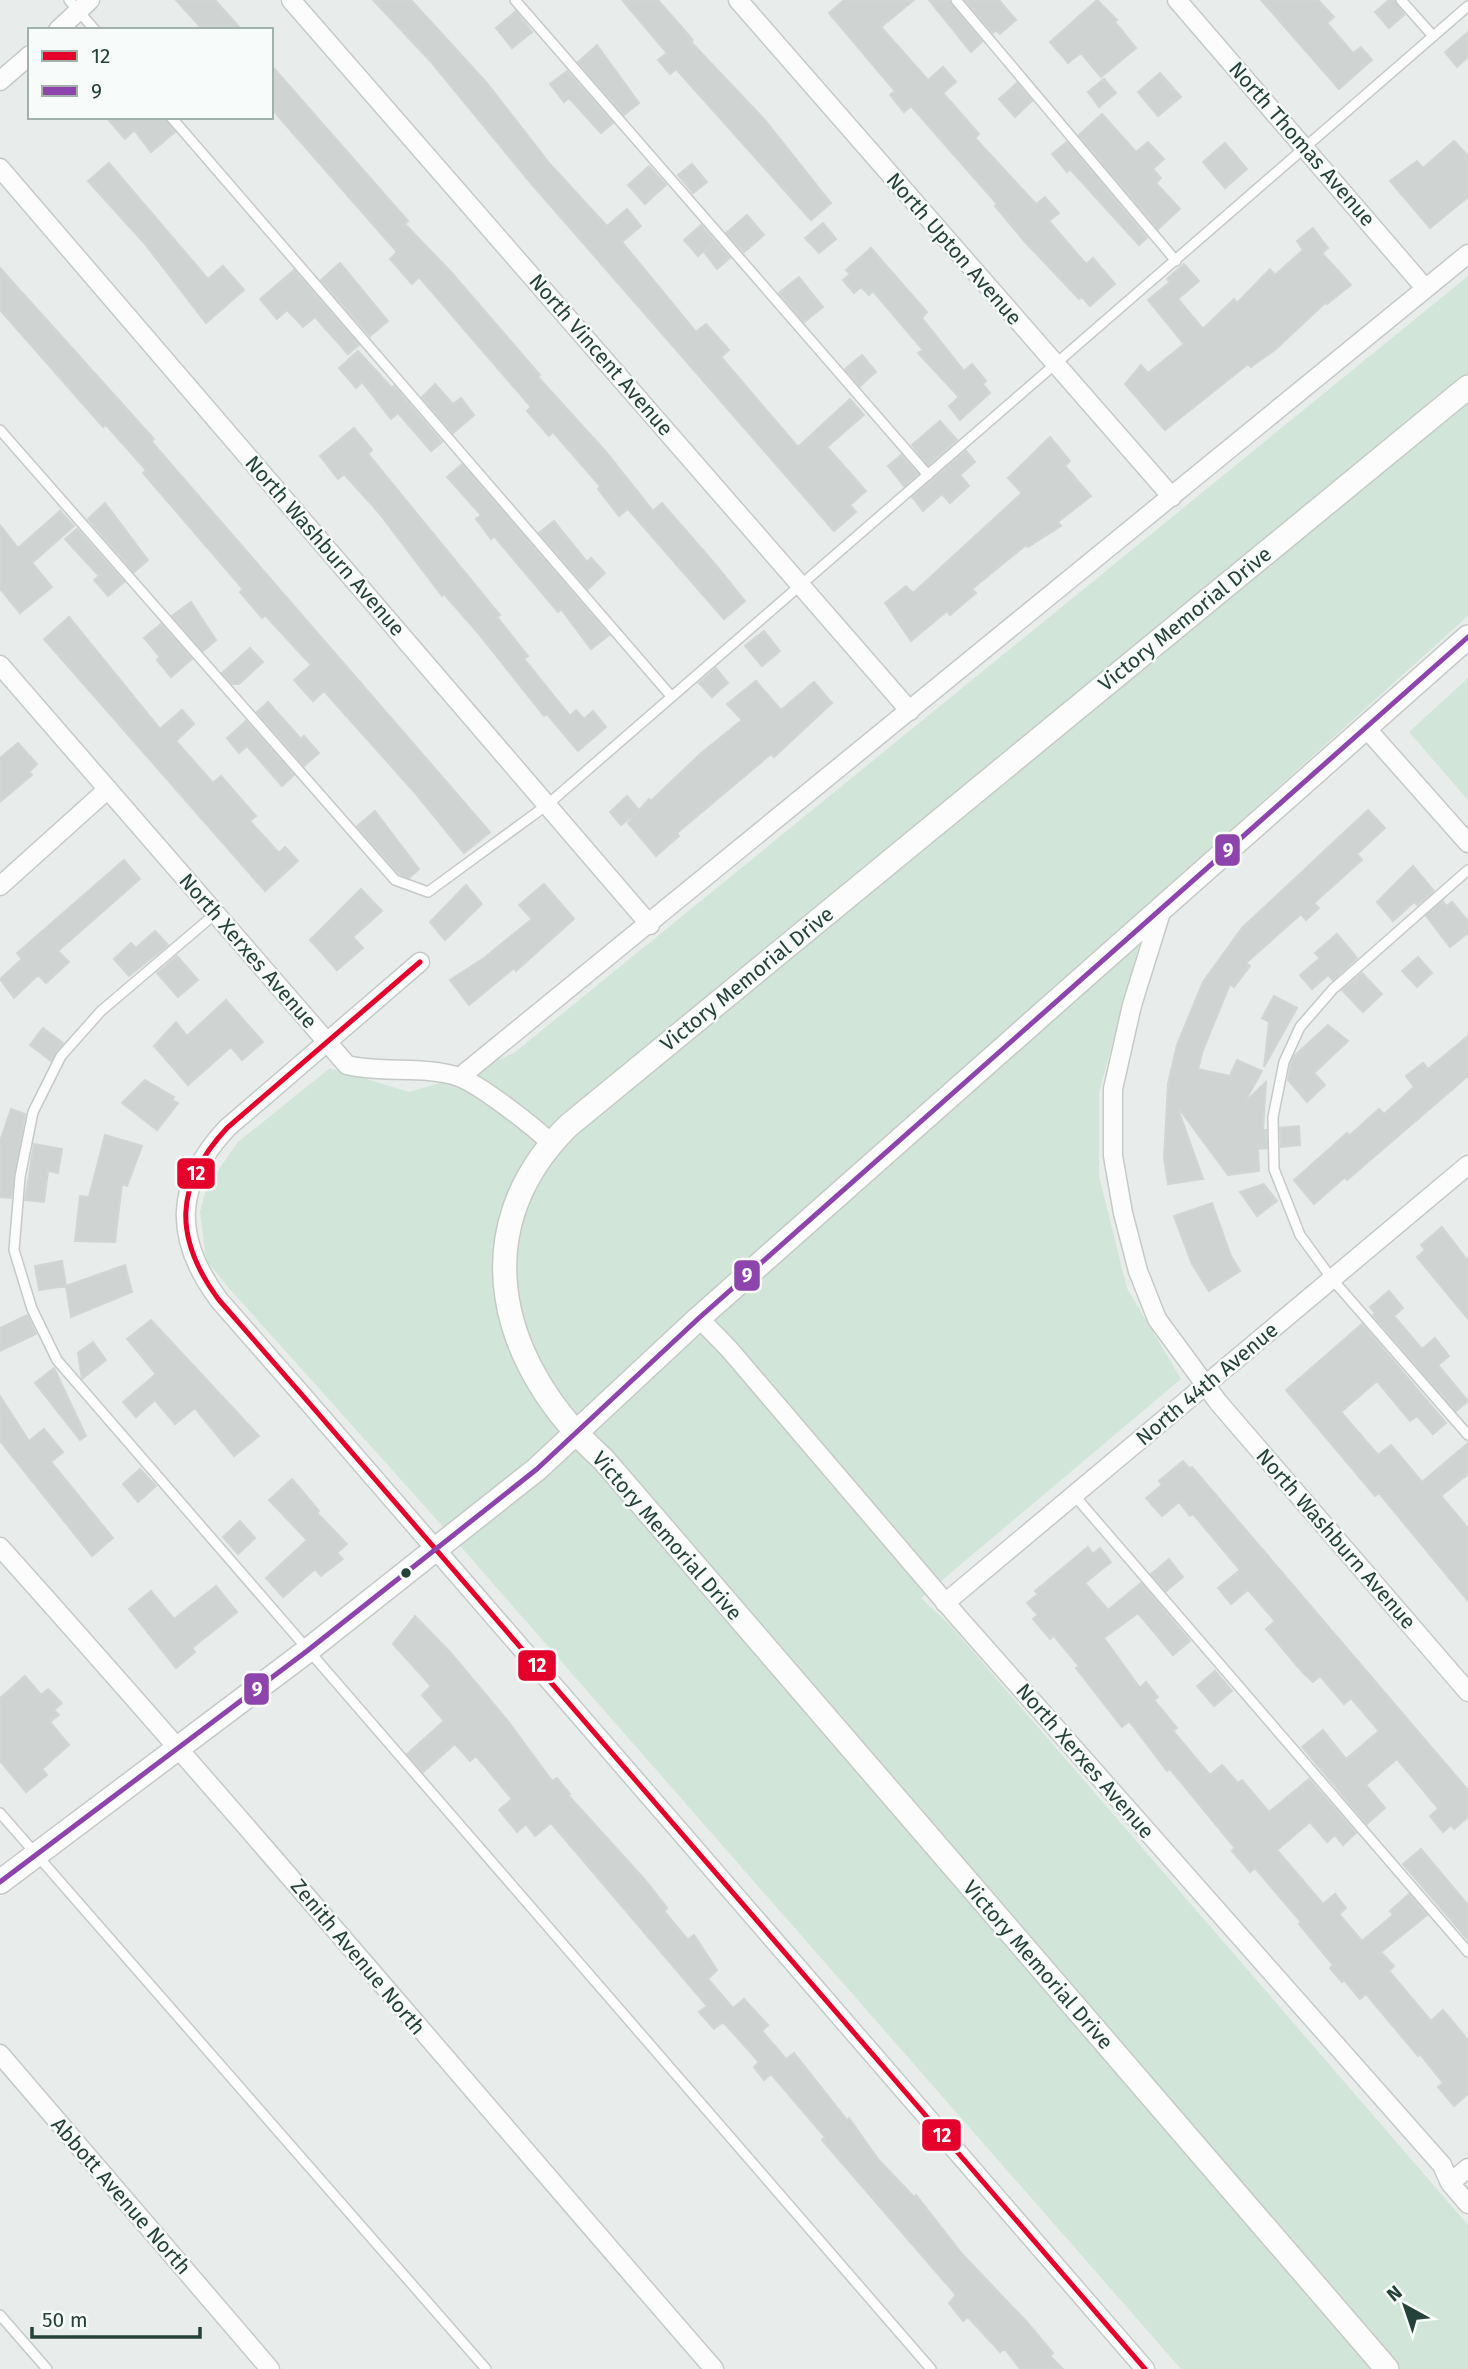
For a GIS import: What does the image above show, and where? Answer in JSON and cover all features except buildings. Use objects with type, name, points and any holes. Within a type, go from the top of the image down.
[{"type":"street","name":"North Vincent Avenue","points":[[291,0],[911,711]]},
{"type":"street","name":"North Upton Avenue","points":[[738,0],[1172,497]]},
{"type":"street","name":"North Thomas Avenue","points":[[1177,0],[1425,288]]},
{"type":"street","points":[[60,28],[79,4]]},
{"type":"street","points":[[0,81],[28,57]]},
{"type":"street","name":"North Washburn Avenue","points":[[0,168],[650,925]]},
{"type":"street","points":[[460,1077],[650,925],[1468,254]]},
{"type":"street","name":"Victory Memorial Drive","points":[[1387,2369],[603,1460],[574,1434],[552,1407],[519,1347],[507,1308],[503,1276],[514,1208],[525,1184],[551,1143],[1468,387]]},
{"type":"street","points":[[0,1882],[307,1651],[537,1469],[699,1318],[1161,912],[1468,637]]},
{"type":"street","name":"North Xerxes Avenue","points":[[0,665],[347,1065],[460,1077],[528,1122],[551,1143]]},
{"type":"street","points":[[1366,728],[1468,843]]},
{"type":"street","points":[[0,887],[108,789]]},
{"type":"street","name":"North Washburn Avenue","points":[[1161,912],[1132,1005],[1112,1089],[1113,1156],[1138,1271],[1157,1319],[1205,1385],[1468,1692]]},
{"type":"street","points":[[420,962],[227,1128],[205,1152],[192,1181],[185,1213],[188,1244],[200,1275],[909,2100],[1145,2369]]},
{"type":"street","name":"North 44th Avenue","points":[[946,1603],[1467,1166]]},
{"type":"street","name":"North Xerxes Avenue","points":[[699,1318],[729,1349],[946,1603],[1442,2165],[1450,2183],[1468,2204]]},
{"type":"street","name":"Zenith Avenue North","points":[[0,1547],[179,1747],[714,2369]]},
{"type":"street","name":"Abbott Avenue North","points":[[0,2054],[270,2369]]},
{"type":"street","points":[[1450,2183],[1468,2168]]},
{"type":"lane","points":[[515,0],[928,475]]},
{"type":"lane","points":[[956,0],[1176,261]]},
{"type":"lane","points":[[1401,0],[1433,36]]},
{"type":"lane","points":[[79,4],[94,28]]},
{"type":"lane","points":[[0,430],[395,880],[428,892],[547,805],[1468,6]]},
{"type":"lane","points":[[173,119],[671,696]]},
{"type":"lane","points":[[1468,870],[1333,989],[1300,1027],[1284,1062],[1273,1117],[1274,1169],[1300,1235],[1332,1279],[1468,1435]]},
{"type":"lane","points":[[215,914],[101,1010],[61,1056],[33,1112],[20,1177],[14,1251],[32,1309],[57,1360],[931,2369]]},
{"type":"lane","points":[[1074,1494],[1468,1952]]},
{"type":"lane","points":[[0,1813],[486,2369]]},
{"type":"lane","points":[[0,2315],[47,2369]]},
{"type":"green space","points":[[1468,276],[1468,616],[1173,882],[1144,928],[1099,1093],[1099,1176],[1127,1288],[1181,1379],[921,1598],[950,1625],[1468,2225],[1468,2369],[1181,2369],[454,1539],[228,1287],[206,1260],[200,1212],[207,1186],[238,1142],[330,1068],[409,1092],[460,1077],[514,1053]]},
{"type":"green space","points":[[1468,678],[1468,800],[1409,732]]},
{"type":"transit line","name":"9","points":[[0,1882],[307,1651],[537,1469],[699,1318],[1468,637]]},
{"type":"transit line","name":"12","points":[[420,962],[227,1128],[210,1149],[197,1170],[189,1191],[186,1212],[187,1233],[193,1255],[204,1277],[219,1300],[1145,2369]]}]
